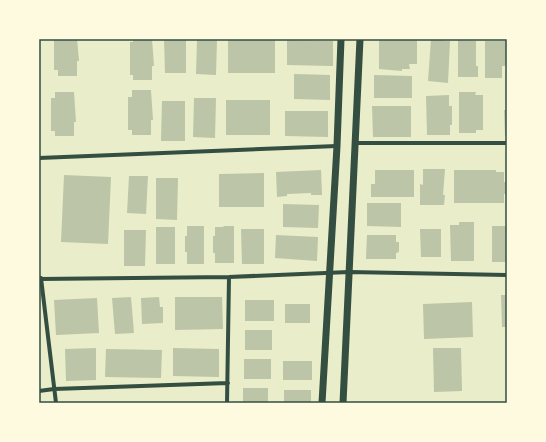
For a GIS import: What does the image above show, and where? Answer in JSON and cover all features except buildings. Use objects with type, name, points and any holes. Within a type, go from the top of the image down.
[{"type":"street","points":[[322,403],[337,146],[341,39]]},
{"type":"street","points":[[343,403],[360,39]]},
{"type":"street","points":[[356,143],[507,143]]},
{"type":"street","points":[[39,158],[337,146]]},
{"type":"street","points":[[56,403],[40,278],[229,277],[330,272],[507,275]]},
{"type":"street","points":[[227,403],[229,277]]},
{"type":"street","points":[[39,391],[54,389],[228,383]]}]
